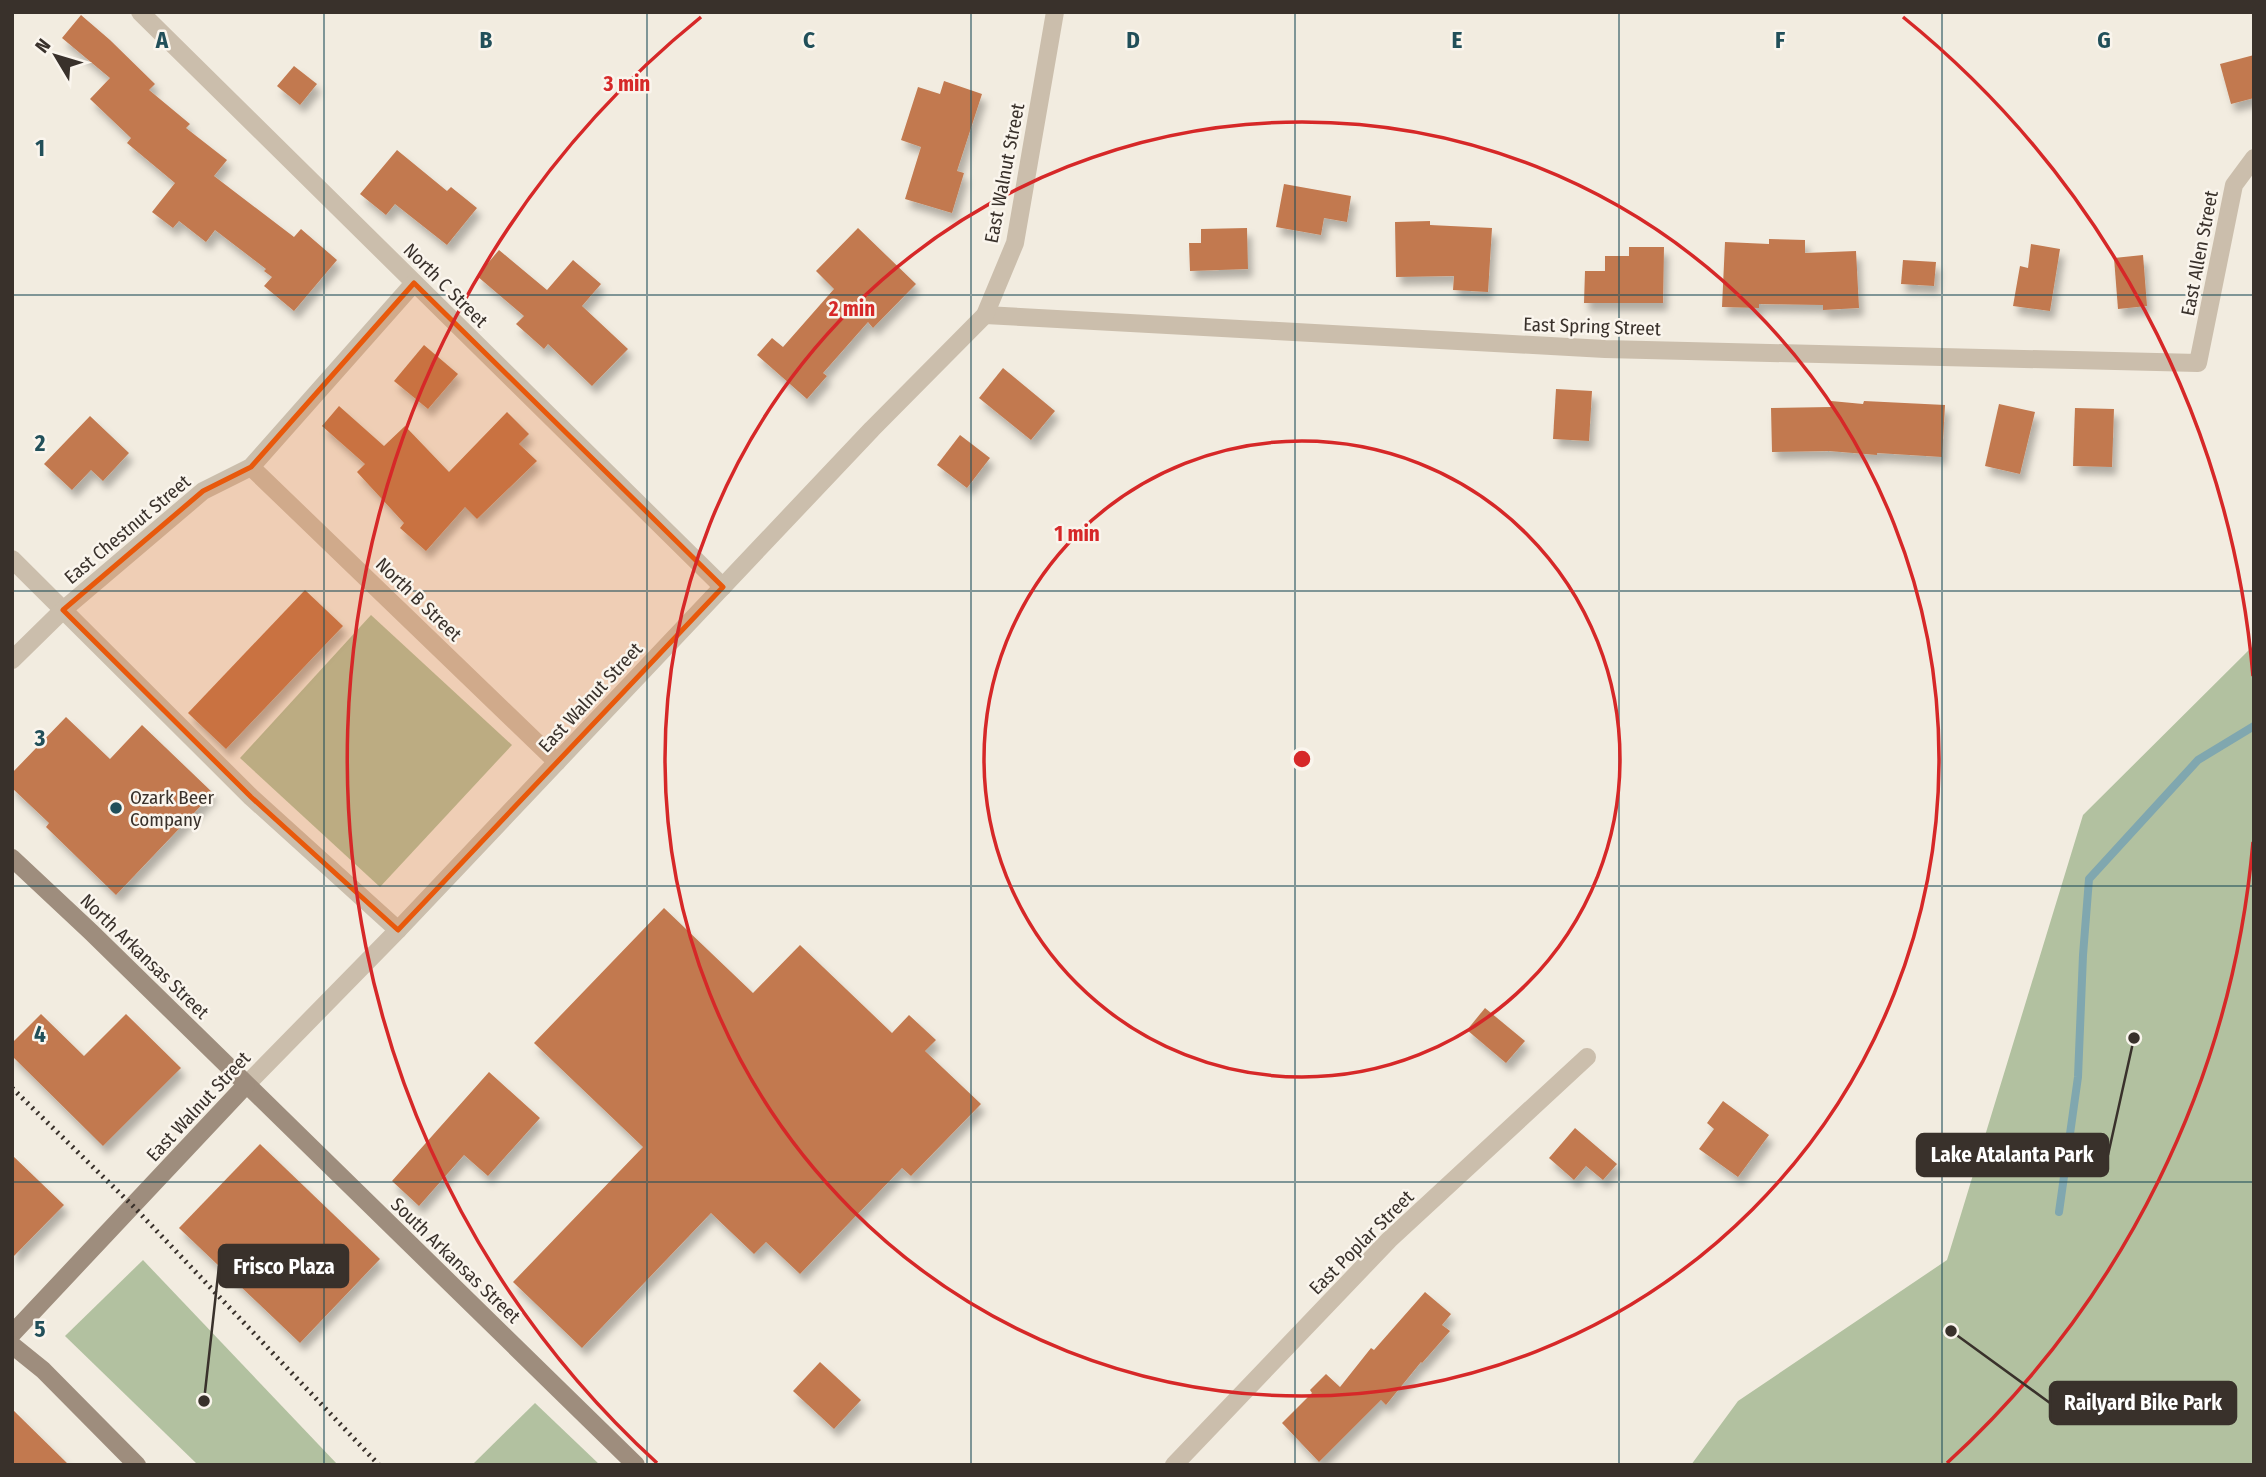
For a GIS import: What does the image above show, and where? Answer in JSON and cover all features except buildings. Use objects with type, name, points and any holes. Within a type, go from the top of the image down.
[{"type":"street","name":"North C Street","points":[[140,12],[723,587]]},
{"type":"street","name":"East Walnut Street","points":[[12,1334],[872,429],[985,315],[1015,243],[1055,12]]},
{"type":"street","name":"East Allen Street","points":[[2198,363],[2234,185],[2254,158]]},
{"type":"street","name":"East Chestnut Street","points":[[12,660],[63,610],[203,491],[251,467],[414,283]]},
{"type":"street","name":"East Spring Street","points":[[985,315],[1605,349],[2198,363]]},
{"type":"street","name":"North B Street","points":[[251,467],[557,762]]},
{"type":"street","points":[[12,559],[251,797],[398,930]]},
{"type":"street","name":"North Arkansas Street","points":[[12,858],[91,932],[246,1086]]},
{"type":"street","name":"East Poplar Street","points":[[1174,1465],[1390,1240],[1587,1057]]},
{"type":"street","name":"South Arkansas Street","points":[[246,1086],[636,1465]]},
{"type":"street","points":[[12,1345],[43,1370],[136,1465]]},
{"type":"highlighted area","points":[[414,283],[723,587],[398,930],[251,797],[63,610],[203,491],[251,467]]},
{"type":"green space","points":[[371,615],[512,745],[380,887],[240,758]]},
{"type":"green space","points":[[2254,645],[2254,1465],[1691,1465],[1738,1401],[1947,1260],[2083,815]]},
{"type":"green space","points":[[143,1260],[338,1465],[198,1465],[65,1336]]},
{"type":"green space","points":[[535,1403],[600,1465],[472,1465]]},
{"type":"waterway","points":[[2059,1212],[2078,1077],[2089,879],[2198,760],[2254,726]]},
{"type":"railway","points":[[12,1088],[133,1206],[379,1465]]},
{"type":"place","name":"Ozark Beer Company","points":[[116,808]]},
{"type":"place","name":"Lake Atalanta Park","points":[[2134,1038]]},
{"type":"place","name":"Railyard Bike Park","points":[[1951,1331]]},
{"type":"place","name":"Frisco Plaza","points":[[204,1401]]}]
